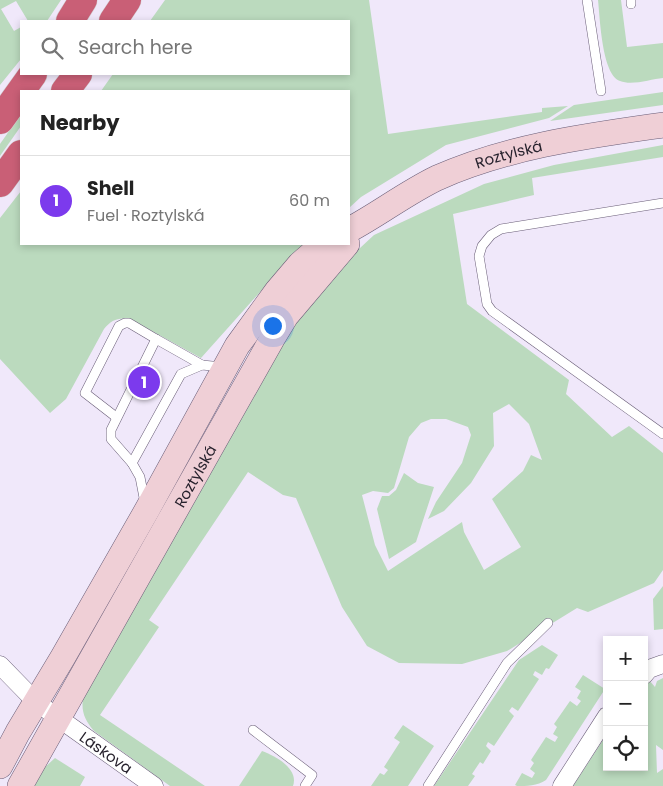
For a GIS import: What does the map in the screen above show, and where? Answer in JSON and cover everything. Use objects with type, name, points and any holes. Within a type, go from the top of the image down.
[{"type":"highway","points":[[71,20],[83,0]]},
{"type":"highway","points":[[114,20],[127,0]]},
{"type":"highway","points":[[22,90],[32,75]]},
{"type":"highway","points":[[66,90],[77,75]]},
{"type":"highway","points":[[0,120],[20,92]]},
{"type":"highway","points":[[0,183],[20,155]]},
{"type":"main road","name":"Roztylská","points":[[350,238],[357,226],[403,196],[438,178],[490,159],[581,136],[663,125]]},
{"type":"main road","name":"Roztylská","points":[[0,766],[147,510],[213,366],[251,325],[300,264],[319,245]]},
{"type":"main road","name":"Roztylská","points":[[20,786],[272,339],[286,316],[345,245]]},
{"type":"street","points":[[648,671],[663,664]]},
{"type":"street","points":[[0,665],[36,702],[58,718]]},
{"type":"street","name":"Láskova","points":[[58,718],[154,786]]},
{"type":"street","points":[[562,786],[603,722]]},
{"type":"lane","points":[[587,0],[602,91]]},
{"type":"lane","points":[[663,203],[501,229],[491,235],[482,246],[479,256],[487,304],[492,311],[663,434]]},
{"type":"lane","points":[[116,417],[84,393],[119,326],[125,323],[129,324],[213,366]]},
{"type":"lane","points":[[147,510],[140,477],[132,463],[112,439],[111,430],[156,339]]},
{"type":"lane","points":[[132,463],[181,374],[213,366]]},
{"type":"lane","points":[[428,786],[507,663],[548,623]]},
{"type":"lane","points":[[253,730],[312,775],[305,786]]},
{"type":"green space","points":[[0,0],[61,0],[48,20],[27,20],[16,1],[1,9],[14,31],[20,28],[20,60],[0,85]]},
{"type":"green space","points":[[165,0],[369,0],[388,134],[542,112],[542,108],[568,106],[549,118],[446,145],[361,197],[350,207],[350,90],[102,90],[112,75],[350,75],[350,20],[151,20]]},
{"type":"green space","points":[[598,0],[621,0],[627,47],[663,43],[663,78],[630,83],[620,81],[614,77],[609,68],[603,45]]},
{"type":"green space","points":[[663,92],[663,105],[550,121],[574,105]]},
{"type":"green space","points":[[20,115],[20,127],[0,156],[0,144]]},
{"type":"green space","points":[[663,145],[663,157],[532,178],[534,195],[453,214],[467,304],[569,380],[566,394],[612,437],[629,426],[663,453],[663,570],[654,583],[588,612],[577,608],[507,651],[462,664],[399,663],[367,646],[342,607],[296,498],[283,495],[248,472],[149,620],[159,627],[100,715],[205,786],[170,786],[94,731],[84,716],[83,698],[216,455],[317,288],[374,235],[484,184],[554,165]],"holes":[[[509,404],[529,424],[542,460],[531,455],[523,471],[492,499],[521,547],[484,570],[464,532],[462,522],[388,571],[375,545],[362,495],[373,491],[388,493],[394,488],[409,437],[421,423],[431,419],[446,419],[468,427],[471,435],[462,463],[436,502],[428,519],[444,511],[471,483],[494,446],[493,413]]]},
{"type":"green space","points":[[20,192],[20,245],[305,245],[294,254],[201,358],[130,319],[122,318],[112,321],[104,329],[66,399],[50,413],[0,359],[0,218]]},
{"type":"green space","points":[[404,473],[418,483],[434,487],[416,542],[389,559],[377,509],[382,496],[389,496],[396,490]]},
{"type":"green space","points":[[663,586],[663,629],[654,630],[653,599]]},
{"type":"green space","points":[[542,645],[558,655],[549,669],[546,668],[542,675],[535,671],[533,675],[539,679],[518,711],[512,707],[509,711],[514,716],[494,746],[488,742],[486,746],[491,751],[483,764],[480,762],[472,774],[475,776],[468,786],[434,786],[519,660]]},
{"type":"green space","points":[[583,675],[603,688],[603,692],[546,780],[532,785],[515,785],[522,773],[532,778],[535,773],[530,769],[534,763],[531,760],[546,737],[555,742],[558,737],[553,734],[557,727],[554,724],[570,701],[577,706],[581,701],[577,698],[581,691],[575,687]]},
{"type":"green space","points":[[663,678],[663,750],[656,745],[657,773],[663,769],[663,786],[573,786],[603,740],[603,771],[648,771],[648,679],[655,687],[657,681]]},
{"type":"green space","points":[[403,725],[434,746],[408,786],[371,786],[380,773],[384,775],[388,770],[384,767],[400,742],[394,738]]},
{"type":"green space","points":[[262,751],[274,756],[290,769],[293,774],[293,786],[239,786]]},
{"type":"green space","points":[[55,758],[85,777],[80,786],[34,786],[44,768]]},
{"type":"place","name":"Shell","points":[[144,382]]}]
